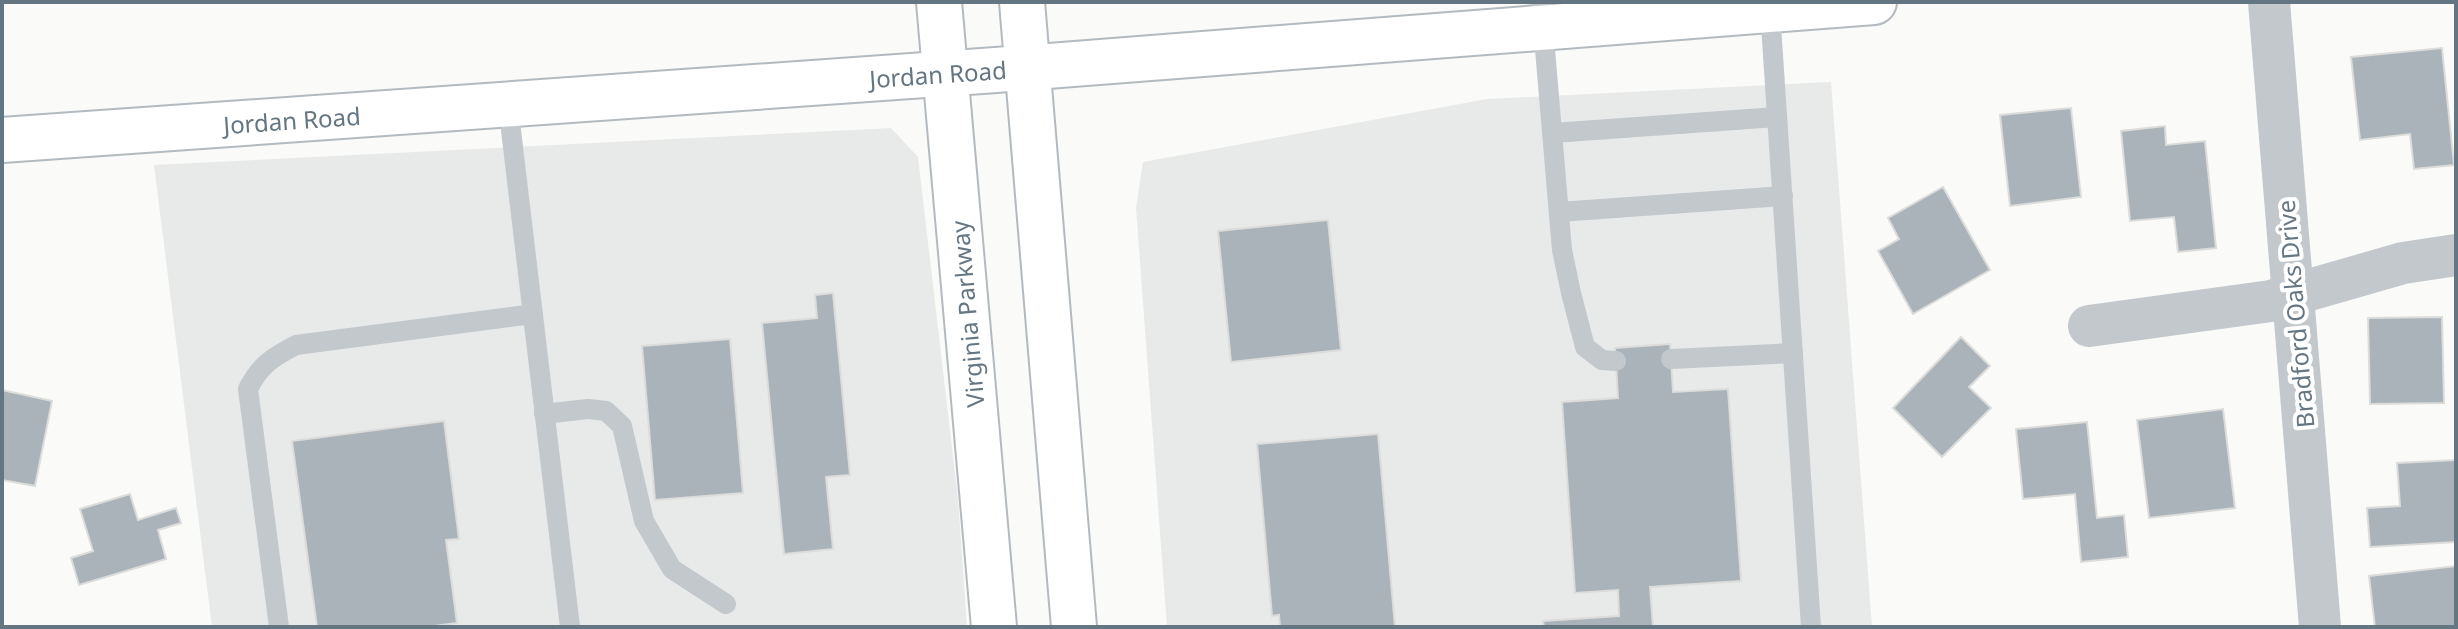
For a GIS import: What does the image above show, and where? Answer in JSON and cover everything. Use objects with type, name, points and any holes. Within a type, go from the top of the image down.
[{"type":"street","name":"Virginia Parkway","points":[[939,2],[994,627]]},
{"type":"street","points":[[1022,2],[1074,627]]},
{"type":"street","name":"Jordan Road","points":[[2,140],[1028,68],[1543,14],[1770,10],[1874,2]]},
{"type":"street","name":"Bradford Oaks Drive","points":[[2269,2],[2320,627]]},
{"type":"street","points":[[2089,326],[2271,301],[2403,263],[2456,255]]},
{"type":"lane","points":[[1770,10],[1811,627]]},
{"type":"lane","points":[[1543,14],[1562,250],[1585,347],[1602,360],[1616,361]]},
{"type":"lane","points":[[508,105],[570,627]]},
{"type":"lane","points":[[1553,133],[1777,117]]},
{"type":"lane","points":[[1559,212],[1783,196]]},
{"type":"lane","points":[[279,627],[248,389],[256,373],[268,359],[296,345],[533,314]]},
{"type":"lane","points":[[1671,359],[1793,353]]},
{"type":"lane","points":[[544,414],[588,409],[606,411],[622,426],[644,521],[672,569],[726,604]]},
{"type":"shaded area","points":[[1831,82],[1872,627],[1167,627],[1136,208],[1143,162],[1487,99]]},
{"type":"shaded area","points":[[891,128],[918,157],[958,499],[967,627],[212,627],[154,165]]},
{"type":"building","points":[[2442,48],[2454,165],[2414,169],[2410,134],[2360,140],[2351,57]]},
{"type":"building","points":[[2071,108],[2081,197],[2010,206],[2000,115]]},
{"type":"building","points":[[2165,126],[2166,145],[2205,141],[2216,248],[2178,252],[2174,217],[2130,221],[2121,131]]},
{"type":"building","points":[[1943,187],[1990,270],[1913,314],[1878,251],[1899,239],[1888,218]]},
{"type":"building","points":[[1328,220],[1341,350],[1231,362],[1218,231]]},
{"type":"building","points":[[833,293],[850,475],[826,477],[833,549],[784,554],[762,323],[817,318],[815,295]]},
{"type":"building","points":[[2442,317],[2444,403],[2370,404],[2368,318]]},
{"type":"building","points":[[1961,337],[1990,366],[1969,387],[1991,408],[1942,457],[1893,408]]},
{"type":"building","points":[[730,339],[743,493],[655,500],[642,346]]},
{"type":"building","points":[[1670,344],[1673,392],[1728,389],[1741,581],[1650,587],[1653,627],[1544,627],[1543,621],[1619,616],[1618,590],[1575,593],[1562,402],[1618,398],[1615,348]]},
{"type":"building","points":[[2,390],[52,401],[35,486],[2,480]]},
{"type":"building","points":[[2223,409],[2235,508],[2149,518],[2137,420]]},
{"type":"building","points":[[444,421],[459,539],[446,540],[457,623],[427,627],[317,627],[292,441]]},
{"type":"building","points":[[2087,422],[2097,518],[2124,515],[2128,557],[2081,562],[2075,494],[2023,499],[2016,429]]},
{"type":"building","points":[[1378,434],[1395,627],[1280,627],[1279,615],[1272,616],[1257,444]]},
{"type":"building","points":[[2456,460],[2456,542],[2370,547],[2367,508],[2400,506],[2397,463]]},
{"type":"building","points":[[130,494],[138,520],[176,508],[181,523],[158,530],[166,559],[79,585],[71,558],[93,551],[80,509]]},
{"type":"building","points":[[2456,566],[2456,627],[2375,627],[2369,576]]}]
